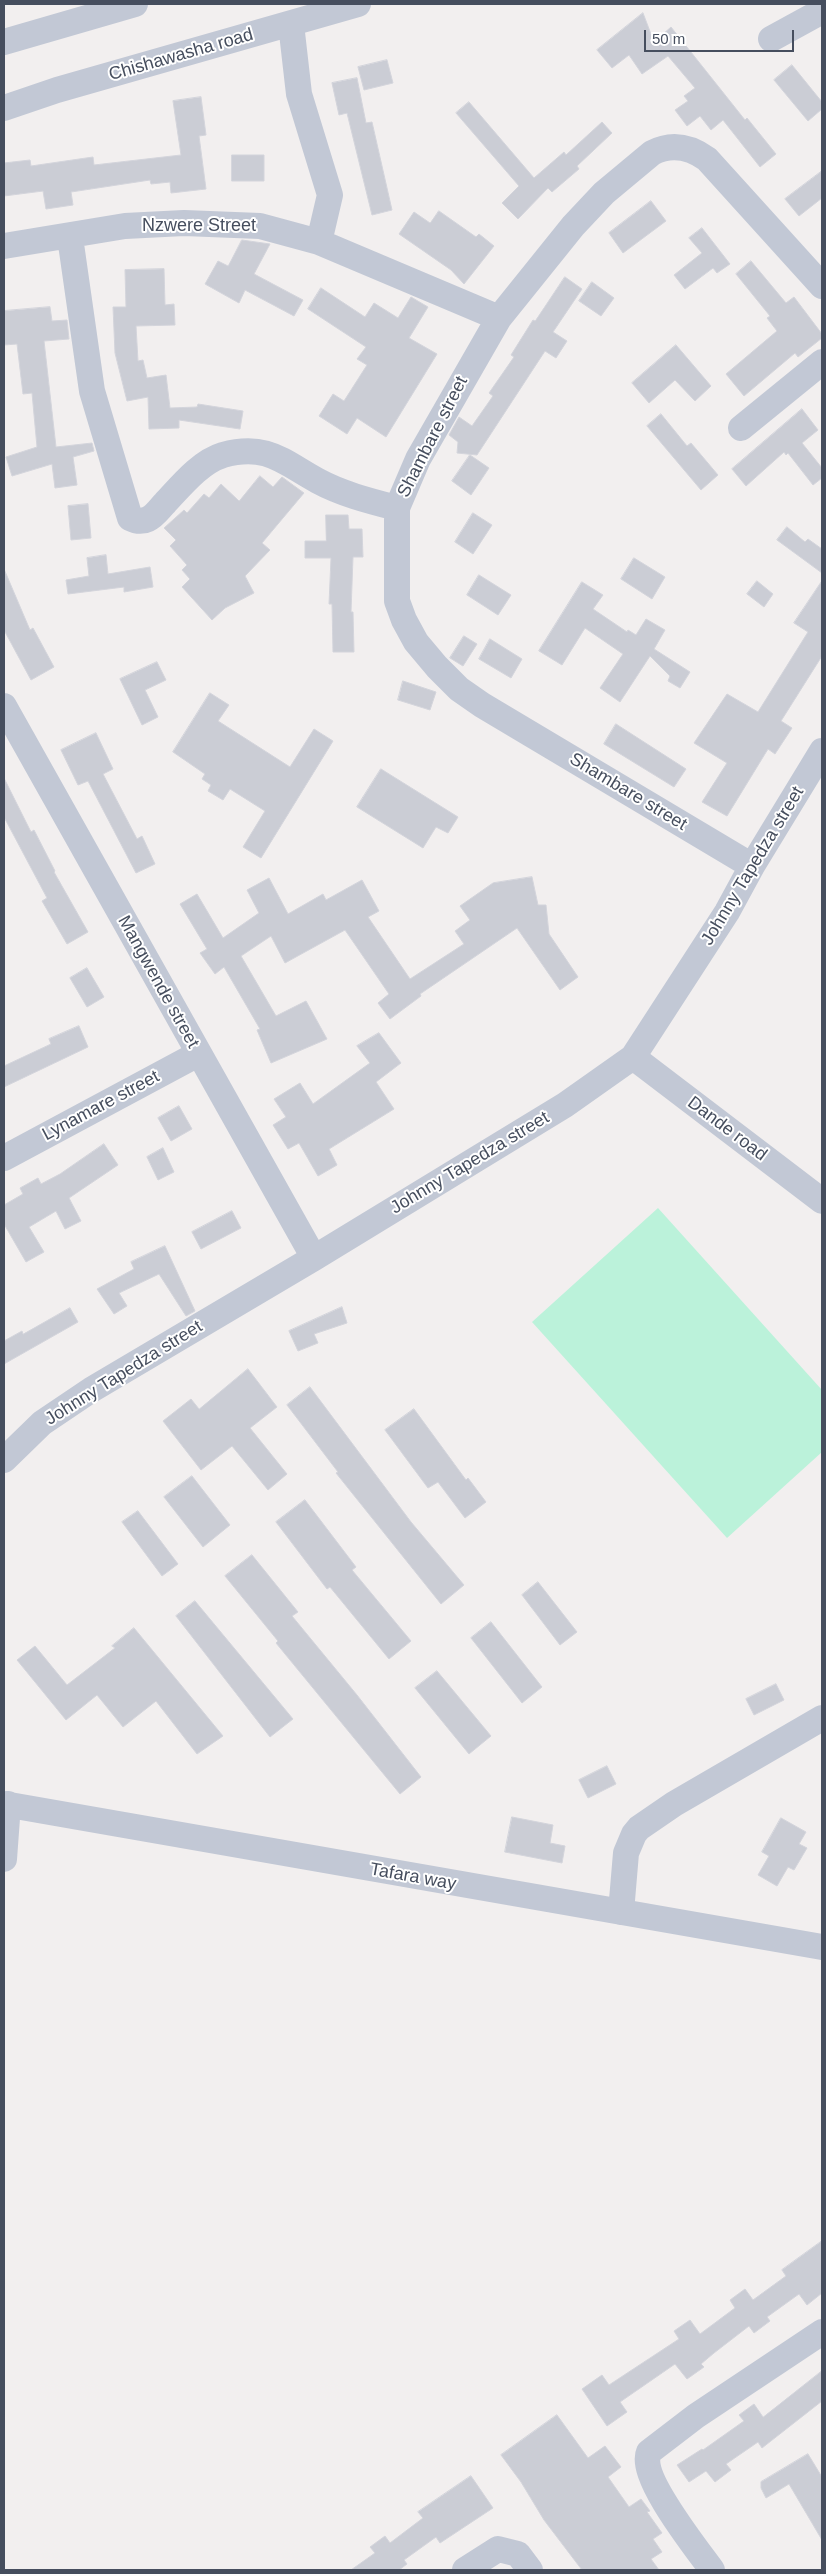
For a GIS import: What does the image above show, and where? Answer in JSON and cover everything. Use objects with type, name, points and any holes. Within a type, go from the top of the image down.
[{"type":"street","points":[[4,42],[135,4]]},
{"type":"street","name":"Chishawasha road","points":[[4,108],[57,90],[358,4]]},
{"type":"street","points":[[771,39],[822,11]]},
{"type":"street","points":[[291,24],[299,94],[330,195],[320,242]]},
{"type":"street","name":"Shambare street","points":[[752,866],[482,705],[459,689],[437,666],[410,632],[397,601],[397,508],[418,459],[499,318],[573,226],[604,193],[642,159],[660,149],[670,146],[688,148],[707,159],[814,260],[822,286]]},
{"type":"street","name":"Nzwere Street","points":[[4,246],[70,237],[125,226],[231,224],[260,226],[320,242],[499,318]]},
{"type":"street","points":[[70,237],[92,391],[130,518],[138,521],[149,519],[183,484],[214,458],[255,452],[279,457],[318,481],[352,496],[397,508]]},
{"type":"street","points":[[741,428],[822,362]]},
{"type":"street","name":"Mangwende street","points":[[4,706],[314,1258]]},
{"type":"street","name":"Johnny Tapedza street","points":[[4,1460],[42,1423],[91,1390],[314,1258],[565,1105],[633,1057],[727,912],[752,866],[822,751]]},
{"type":"street","name":"Lynamare street","points":[[4,1158],[198,1054]]},
{"type":"street","name":"Dande road","points":[[633,1057],[822,1201]]},
{"type":"street","points":[[621,1912],[626,1853],[638,1828],[674,1804],[822,1718]]},
{"type":"street","points":[[4,1858],[6,1804]]},
{"type":"street","name":"Tafara way","points":[[6,1804],[822,1947]]},
{"type":"street","points":[[712,2570],[676,2519],[649,2474],[647,2459],[649,2452],[696,2416],[822,2332]]},
{"type":"street","points":[[465,2570],[498,2549],[518,2554],[530,2570]]},
{"type":"green space","points":[[658,1208],[822,1390],[822,1452],[727,1538],[532,1322]]},
{"type":"building","points":[[643,13],[654,42],[671,27],[745,120],[747,118],[776,154],[760,167],[723,120],[711,130],[700,116],[687,126],[675,110],[688,101],[684,96],[695,88],[668,56],[642,74],[629,55],[612,68],[597,50]]},
{"type":"building","points":[[387,60],[393,83],[364,90],[358,67]]},
{"type":"building","points":[[792,65],[822,102],[822,109],[808,121],[774,80]]},
{"type":"building","points":[[357,78],[366,123],[372,122],[392,210],[372,215],[347,113],[339,115],[332,83]]},
{"type":"building","points":[[201,97],[206,135],[199,136],[206,189],[171,193],[170,182],[151,184],[150,180],[71,192],[73,205],[46,209],[43,191],[4,196],[4,163],[30,160],[31,166],[93,157],[94,165],[181,155],[173,101]]},
{"type":"building","points":[[469,102],[534,178],[564,152],[566,155],[602,122],[612,133],[577,166],[579,169],[552,192],[548,188],[518,219],[502,203],[519,186],[456,113]]},
{"type":"building","points":[[232,155],[264,155],[264,181],[232,181]]},
{"type":"building","points":[[822,171],[822,198],[799,216],[785,199]]},
{"type":"building","points":[[651,201],[666,221],[623,253],[609,233]]},
{"type":"building","points":[[439,211],[476,237],[479,234],[494,246],[464,284],[451,270],[399,234],[414,212],[430,223]]},
{"type":"building","points":[[702,228],[730,264],[717,273],[713,268],[685,289],[674,275],[702,253],[689,238]]},
{"type":"building","points":[[242,240],[270,244],[254,274],[303,300],[294,316],[245,290],[239,303],[205,284],[218,261],[228,266]]},
{"type":"building","points":[[751,261],[786,303],[794,297],[822,334],[822,338],[798,357],[795,353],[744,396],[726,374],[777,331],[767,318],[770,316],[736,274]]},
{"type":"building","points":[[164,269],[165,305],[174,304],[175,325],[136,326],[138,361],[143,360],[147,378],[166,375],[170,408],[197,407],[198,404],[243,411],[240,429],[179,420],[179,428],[149,429],[148,397],[127,401],[115,353],[113,307],[126,307],[125,270]]},
{"type":"building","points":[[565,277],[582,289],[553,332],[567,341],[556,358],[545,351],[477,455],[457,453],[458,442],[449,435],[459,417],[472,426],[493,396],[489,393],[514,357],[511,355],[533,320],[535,321]]},
{"type":"building","points":[[592,282],[614,298],[601,316],[579,301]]},
{"type":"building","points":[[321,288],[365,317],[374,303],[398,318],[411,297],[428,307],[409,338],[437,354],[386,437],[357,418],[347,434],[319,416],[333,394],[344,401],[367,365],[357,359],[366,347],[308,309]]},
{"type":"building","points":[[50,307],[52,321],[67,320],[69,339],[44,341],[56,447],[92,443],[94,451],[73,457],[77,485],[55,488],[52,464],[12,476],[6,457],[37,447],[32,393],[23,394],[17,344],[4,345],[4,311]]},
{"type":"building","points":[[676,345],[711,386],[695,401],[675,380],[649,403],[632,383]]},
{"type":"building","points":[[802,409],[818,430],[802,443],[822,468],[822,478],[813,485],[788,453],[786,455],[784,452],[746,486],[732,469]]},
{"type":"building","points":[[661,414],[687,446],[691,443],[718,475],[701,490],[647,426]]},
{"type":"building","points":[[470,455],[489,468],[471,495],[452,481]]},
{"type":"building","points":[[260,476],[273,487],[282,477],[304,493],[262,543],[270,550],[245,576],[254,593],[225,608],[212,620],[182,587],[190,579],[182,570],[187,565],[170,546],[176,540],[164,528],[184,510],[187,513],[204,494],[209,498],[221,484],[239,501]]},
{"type":"building","points":[[88,504],[91,538],[71,540],[68,506]]},
{"type":"building","points":[[473,513],[492,525],[473,554],[455,542]]},
{"type":"building","points":[[326,515],[348,515],[349,529],[362,529],[363,557],[353,557],[351,612],[353,612],[354,652],[333,652],[332,604],[329,604],[331,558],[305,558],[305,541],[326,541]]},
{"type":"building","points":[[787,527],[805,542],[808,539],[822,549],[822,573],[777,540]]},
{"type":"building","points":[[106,555],[108,574],[150,567],[153,587],[124,592],[124,587],[68,594],[66,580],[89,576],[87,558]]},
{"type":"building","points":[[634,558],[665,577],[652,599],[621,579]]},
{"type":"building","points":[[4,569],[30,630],[33,628],[54,667],[31,680],[4,630]]},
{"type":"building","points":[[479,575],[511,595],[498,615],[467,595]]},
{"type":"building","points":[[757,581],[773,594],[764,607],[747,594]]},
{"type":"building","points":[[822,581],[822,656],[781,721],[792,728],[775,754],[768,749],[727,816],[702,802],[727,763],[694,743],[727,694],[758,712],[808,632],[794,623]]},
{"type":"building","points":[[582,582],[603,595],[593,609],[627,632],[628,630],[636,635],[646,619],[665,630],[654,649],[690,672],[680,688],[668,681],[670,676],[650,656],[620,702],[600,688],[623,654],[585,628],[562,665],[539,651]]},
{"type":"building","points":[[464,636],[477,644],[463,666],[450,658]]},
{"type":"building","points":[[490,639],[522,659],[511,678],[479,659]]},
{"type":"building","points":[[157,662],[166,680],[145,690],[158,717],[142,725],[120,679]]},
{"type":"building","points":[[403,681],[436,692],[430,710],[398,700]]},
{"type":"building","points":[[210,693],[229,705],[218,721],[290,767],[314,729],[333,741],[261,858],[243,847],[265,811],[230,789],[223,800],[208,791],[211,785],[202,779],[205,774],[173,752]]},
{"type":"building","points":[[616,724],[686,769],[674,787],[604,744]]},
{"type":"building","points":[[96,733],[113,769],[103,774],[137,839],[142,836],[155,864],[136,873],[88,781],[78,785],[61,750]]},
{"type":"building","points":[[381,769],[458,817],[448,833],[436,827],[423,848],[357,807]]},
{"type":"building","points":[[4,778],[31,832],[34,830],[54,872],[88,932],[67,944],[42,901],[47,898],[4,817]]},
{"type":"building","points":[[532,877],[538,905],[546,905],[549,934],[578,977],[560,990],[517,928],[420,994],[421,996],[390,1019],[378,1003],[389,994],[345,930],[285,963],[271,936],[241,956],[276,1016],[306,1001],[327,1039],[271,1063],[257,1030],[260,1029],[224,967],[215,974],[200,953],[207,949],[180,904],[197,894],[223,938],[259,913],[247,890],[269,878],[288,914],[323,894],[326,900],[362,880],[379,911],[368,917],[410,979],[464,944],[455,931],[470,920],[460,906],[493,883]]},
{"type":"building","points":[[87,968],[104,997],[87,1007],[70,978]]},
{"type":"building","points":[[79,1026],[88,1047],[4,1087],[4,1066],[51,1044],[49,1039]]},
{"type":"building","points":[[379,1033],[401,1063],[376,1082],[394,1109],[329,1149],[337,1165],[318,1176],[299,1143],[288,1149],[273,1125],[286,1117],[274,1099],[300,1083],[313,1104],[370,1063],[357,1046]]},
{"type":"building","points":[[179,1106],[192,1129],[171,1141],[158,1118]]},
{"type":"building","points":[[104,1144],[118,1165],[69,1198],[81,1221],[65,1229],[56,1211],[29,1227],[44,1252],[26,1262],[4,1224],[4,1205],[23,1194],[20,1188],[38,1178],[41,1184],[60,1174]]},
{"type":"building","points":[[163,1148],[174,1172],[158,1180],[147,1157]]},
{"type":"building","points":[[232,1211],[241,1228],[201,1249],[192,1232]]},
{"type":"building","points":[[165,1246],[195,1311],[186,1316],[159,1274],[119,1293],[127,1306],[114,1314],[97,1289],[134,1269],[131,1262]]},
{"type":"building","points":[[342,1307],[347,1323],[314,1334],[318,1343],[298,1351],[289,1331]]},
{"type":"building","points":[[70,1308],[78,1322],[4,1364],[4,1341],[22,1331],[23,1334]]},
{"type":"building","points":[[248,1369],[277,1407],[250,1428],[287,1474],[268,1490],[232,1446],[201,1470],[163,1421],[191,1399],[199,1409]]},
{"type":"building","points":[[310,1387],[411,1522],[464,1585],[441,1604],[336,1473],[338,1472],[287,1405]]},
{"type":"building","points":[[414,1409],[466,1480],[468,1478],[486,1502],[465,1518],[438,1482],[428,1488],[385,1430]]},
{"type":"building","points":[[192,1476],[230,1525],[203,1547],[164,1497]]},
{"type":"building","points":[[305,1500],[356,1567],[352,1570],[411,1641],[389,1659],[330,1587],[327,1589],[276,1522]]},
{"type":"building","points":[[138,1511],[178,1564],[162,1576],[122,1522]]},
{"type":"building","points":[[252,1555],[298,1612],[292,1616],[421,1777],[400,1794],[276,1643],[278,1641],[225,1576]]},
{"type":"building","points":[[538,1582],[577,1632],[560,1645],[522,1595]]},
{"type":"building","points":[[195,1601],[293,1719],[270,1737],[176,1616]]},
{"type":"building","points":[[491,1622],[542,1687],[522,1703],[471,1638]]},
{"type":"building","points":[[134,1628],[223,1736],[197,1754],[156,1701],[123,1727],[97,1695],[66,1720],[17,1660],[35,1646],[67,1685],[115,1648],[112,1646]]},
{"type":"building","points":[[437,1671],[491,1736],[469,1754],[415,1688]]},
{"type":"building","points":[[776,1684],[784,1700],[754,1715],[746,1699]]},
{"type":"building","points":[[607,1766],[616,1784],[588,1798],[579,1780]]},
{"type":"building","points":[[512,1817],[553,1825],[550,1843],[565,1846],[562,1863],[505,1852]]},
{"type":"building","points":[[781,1818],[806,1832],[799,1844],[807,1848],[794,1870],[788,1867],[777,1886],[758,1875],[769,1856],[762,1852]]},
{"type":"building","points":[[822,2241],[822,2293],[807,2305],[799,2294],[767,2317],[770,2321],[754,2333],[749,2326],[701,2364],[704,2367],[687,2379],[675,2364],[620,2402],[627,2412],[607,2426],[582,2389],[602,2375],[609,2385],[679,2339],[674,2331],[690,2320],[700,2334],[735,2308],[730,2300],[745,2289],[753,2300],[786,2276],[782,2270]]},
{"type":"building","points":[[822,2371],[822,2401],[762,2448],[758,2442],[726,2464],[731,2470],[715,2482],[706,2471],[689,2482],[677,2465],[703,2450],[744,2421],[739,2415],[754,2404],[763,2417]]},
{"type":"building","points":[[557,2415],[588,2458],[605,2446],[621,2467],[608,2477],[629,2507],[641,2499],[650,2511],[647,2512],[662,2533],[653,2539],[662,2552],[651,2559],[659,2570],[582,2570],[544,2520],[521,2482],[501,2455]]},
{"type":"building","points":[[808,2454],[822,2477],[822,2540],[789,2484],[766,2498],[761,2488],[761,2482]]},
{"type":"building","points":[[471,2476],[493,2508],[440,2543],[436,2537],[404,2560],[407,2564],[399,2570],[351,2570],[375,2553],[370,2547],[385,2536],[390,2543],[423,2518],[418,2512]]}]
